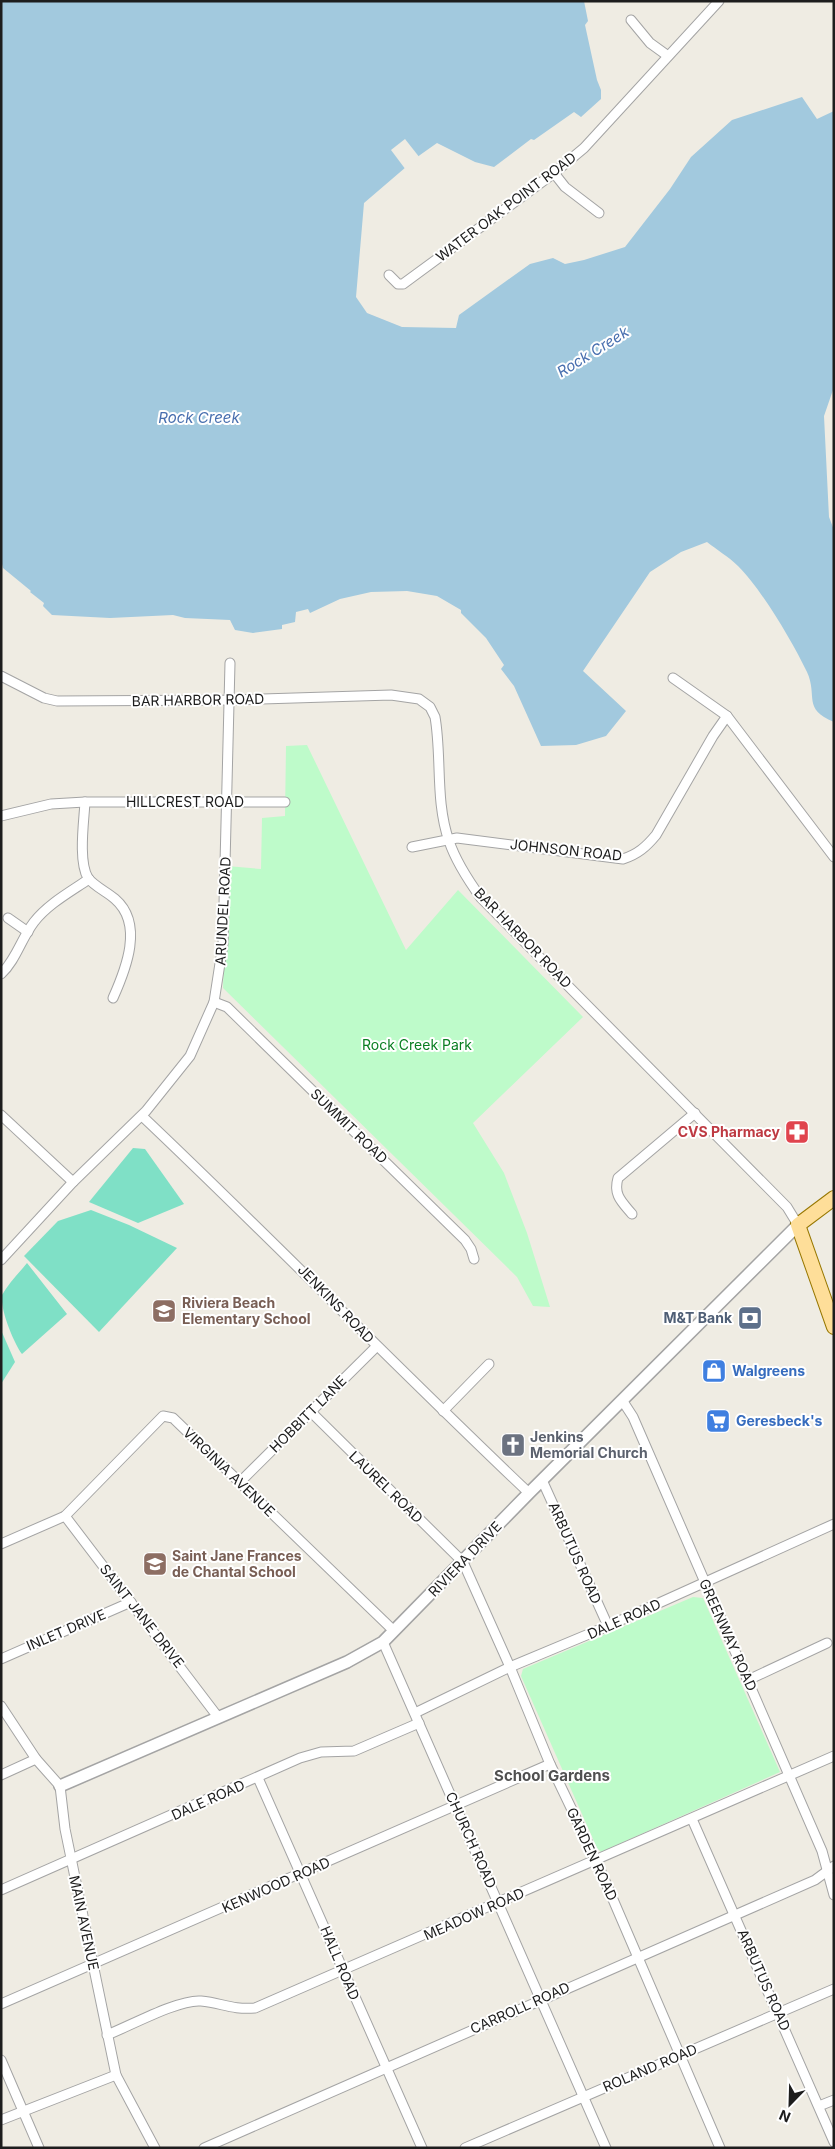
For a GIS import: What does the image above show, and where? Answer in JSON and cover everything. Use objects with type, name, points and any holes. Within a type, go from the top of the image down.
[{"type":"main road","points":[[834,1198],[798,1224],[830,1304],[834,1327]]},
{"type":"street","name":"WATER OAK POINT ROAD","points":[[389,275],[398,284],[403,284],[554,173],[584,148],[718,1]]},
{"type":"street","points":[[631,20],[650,43],[668,56]]},
{"type":"street","points":[[554,173],[565,187],[599,214]]},
{"type":"street","name":"ARUNDEL ROAD","points":[[1,1260],[73,1182],[142,1116],[190,1056],[214,1002],[223,944],[230,663]]},
{"type":"street","name":"BAR HARBOR ROAD","points":[[1,676],[44,698],[58,701],[229,700],[390,695],[419,699],[430,707],[435,717],[442,810],[448,840],[462,871],[481,898],[695,1113],[787,1208],[798,1224]]},
{"type":"street","points":[[673,678],[727,716],[834,857]]},
{"type":"street","name":"JOHNSON ROAD","points":[[412,847],[457,838],[623,859],[636,855],[656,835],[713,736],[727,716]]},
{"type":"street","points":[[85,802],[83,849],[85,870],[89,879],[116,900],[129,918],[130,945],[127,961],[113,998]]},
{"type":"street","name":"HILLCREST ROAD","points":[[1,816],[51,804],[85,802],[285,802]]},
{"type":"street","points":[[1,974],[13,960],[28,932],[42,914],[89,879]]},
{"type":"street","points":[[8,918],[28,932]]},
{"type":"street","name":"SUMMIT ROAD","points":[[214,1002],[227,1007],[465,1240],[471,1249],[474,1259]]},
{"type":"street","points":[[632,1214],[618,1198],[615,1186],[618,1178],[695,1113]]},
{"type":"street","name":"JENKINS ROAD","points":[[142,1116],[311,1278],[443,1411],[530,1493]]},
{"type":"street","points":[[3,1120],[73,1182]]},
{"type":"street","name":"RIVIERA DRIVE","points":[[60,1786],[347,1662],[383,1642],[622,1400],[706,1319],[798,1224]]},
{"type":"street","name":"HOBBITT LANE","points":[[240,1482],[377,1346]]},
{"type":"street","points":[[443,1411],[489,1364]]},
{"type":"street","name":"GREENWAY ROAD","points":[[622,1400],[633,1417],[790,1776],[822,1851],[834,1895]]},
{"type":"street","name":"LAUREL ROAD","points":[[310,1412],[463,1562]]},
{"type":"street","name":"VIRGINIA AVENUE","points":[[65,1516],[163,1416],[173,1418],[394,1631]]},
{"type":"street","name":"ARBUTUS ROAD","points":[[542,1480],[608,1626]]},
{"type":"street","points":[[1,1544],[65,1516]]},
{"type":"street","name":"SAINT JANE DRIVE","points":[[65,1516],[218,1717]]},
{"type":"street","name":"DALE ROAD","points":[[415,1713],[510,1667],[608,1626],[788,1543],[834,1524]]},
{"type":"street","name":"GARDEN ROAD","points":[[463,1562],[510,1667],[550,1764],[596,1860],[720,2148]]},
{"type":"street","name":"INLET DRIVE","points":[[1,1659],[131,1602]]},
{"type":"street","name":"CHURCH ROAD","points":[[383,1642],[606,2148]]},
{"type":"street","points":[[748,1680],[827,1644]]},
{"type":"street","points":[[1,1706],[36,1759],[60,1786]]},
{"type":"street","name":"DALE ROAD","points":[[1,1890],[300,1758],[322,1752],[354,1751],[419,1723]]},
{"type":"street","name":"MEADOW ROAD","points":[[107,2035],[186,2002],[201,2001],[237,2009],[255,2008],[834,1756]]},
{"type":"street","points":[[1,1775],[36,1759]]},
{"type":"street","name":"KENWOOD ROAD","points":[[1,2004],[94,1965],[550,1764]]},
{"type":"street","name":"HALL ROAD","points":[[258,1778],[302,1873],[422,2148]]},
{"type":"street","name":"MAIN AVENUE","points":[[60,1786],[71,1860],[116,2075],[155,2148]]},
{"type":"street","name":"ARBUTUS ROAD","points":[[692,1819],[779,2012],[834,2142]]},
{"type":"street","name":"CARROLL ROAD","points":[[204,2148],[735,1915],[827,1873],[834,1866]]},
{"type":"street","name":"ROLAND ROAD","points":[[465,2148],[834,1989]]},
{"type":"street","points":[[1,2060],[39,2148]]},
{"type":"street","points":[[1,2120],[116,2075]]},
{"type":"street","points":[[819,2106],[834,2100]]},
{"type":"green space","name":"Rock Creek Park","points":[[307,745],[406,950],[458,890],[583,1017],[473,1123],[504,1173],[527,1233],[550,1307],[533,1306],[517,1277],[223,988],[227,866],[261,869],[262,818],[285,816],[286,746]]},
{"type":"green space","points":[[133,1148],[145,1149],[184,1204],[138,1223],[89,1202]]},
{"type":"green space","points":[[91,1210],[129,1225],[177,1248],[99,1332],[24,1256],[58,1221]]},
{"type":"green space","points":[[27,1263],[67,1314],[22,1354],[8,1326],[3,1309],[2,1295]]},
{"type":"green space","points":[[1,1330],[15,1362],[1,1384]]},
{"type":"green space","points":[[693,1597],[703,1598],[780,1772],[601,1852],[597,1848],[521,1676],[523,1669]]},
{"type":"water","name":"Rock Creek","points":[[1,1],[584,1],[588,21],[585,25],[601,90],[601,99],[581,117],[574,112],[534,140],[531,139],[494,167],[475,162],[437,143],[420,155],[364,203],[356,297],[367,313],[402,327],[456,328],[459,315],[530,264],[553,258],[565,264],[625,247],[670,189],[691,157],[732,120],[802,97],[817,119],[834,111],[834,387],[824,416],[829,517],[834,530],[834,722],[824,717],[814,707],[807,672],[785,631],[757,588],[738,566],[707,542],[681,552],[650,572],[583,671],[626,711],[606,736],[576,745],[541,746],[514,686],[501,669],[504,665],[486,638],[461,613],[461,610],[437,596],[407,591],[371,592],[340,599],[310,613],[308,609],[296,612],[295,622],[282,625],[282,629],[253,633],[235,630],[230,620],[185,618],[173,615],[110,618],[52,615],[43,606],[44,603],[3,568],[1,560]]},
{"type":"pier","points":[[405,139],[420,158],[406,170],[391,150]]},
{"type":"place","name":"CVS Pharmacy","points":[[797,1132]]},
{"type":"place","name":"Riviera Beach Elementary School","points":[[164,1311]]},
{"type":"place","name":"M&T Bank","points":[[750,1318]]},
{"type":"place","name":"Walgreens","points":[[714,1371]]},
{"type":"place","name":"Geresbeck's","points":[[718,1421]]},
{"type":"place","name":"Jenkins Memorial Church","points":[[513,1445]]},
{"type":"place","name":"Saint Jane Frances de Chantal School","points":[[155,1564]]},
{"type":"district","name":"School Gardens","points":[[552,1776]]}]
